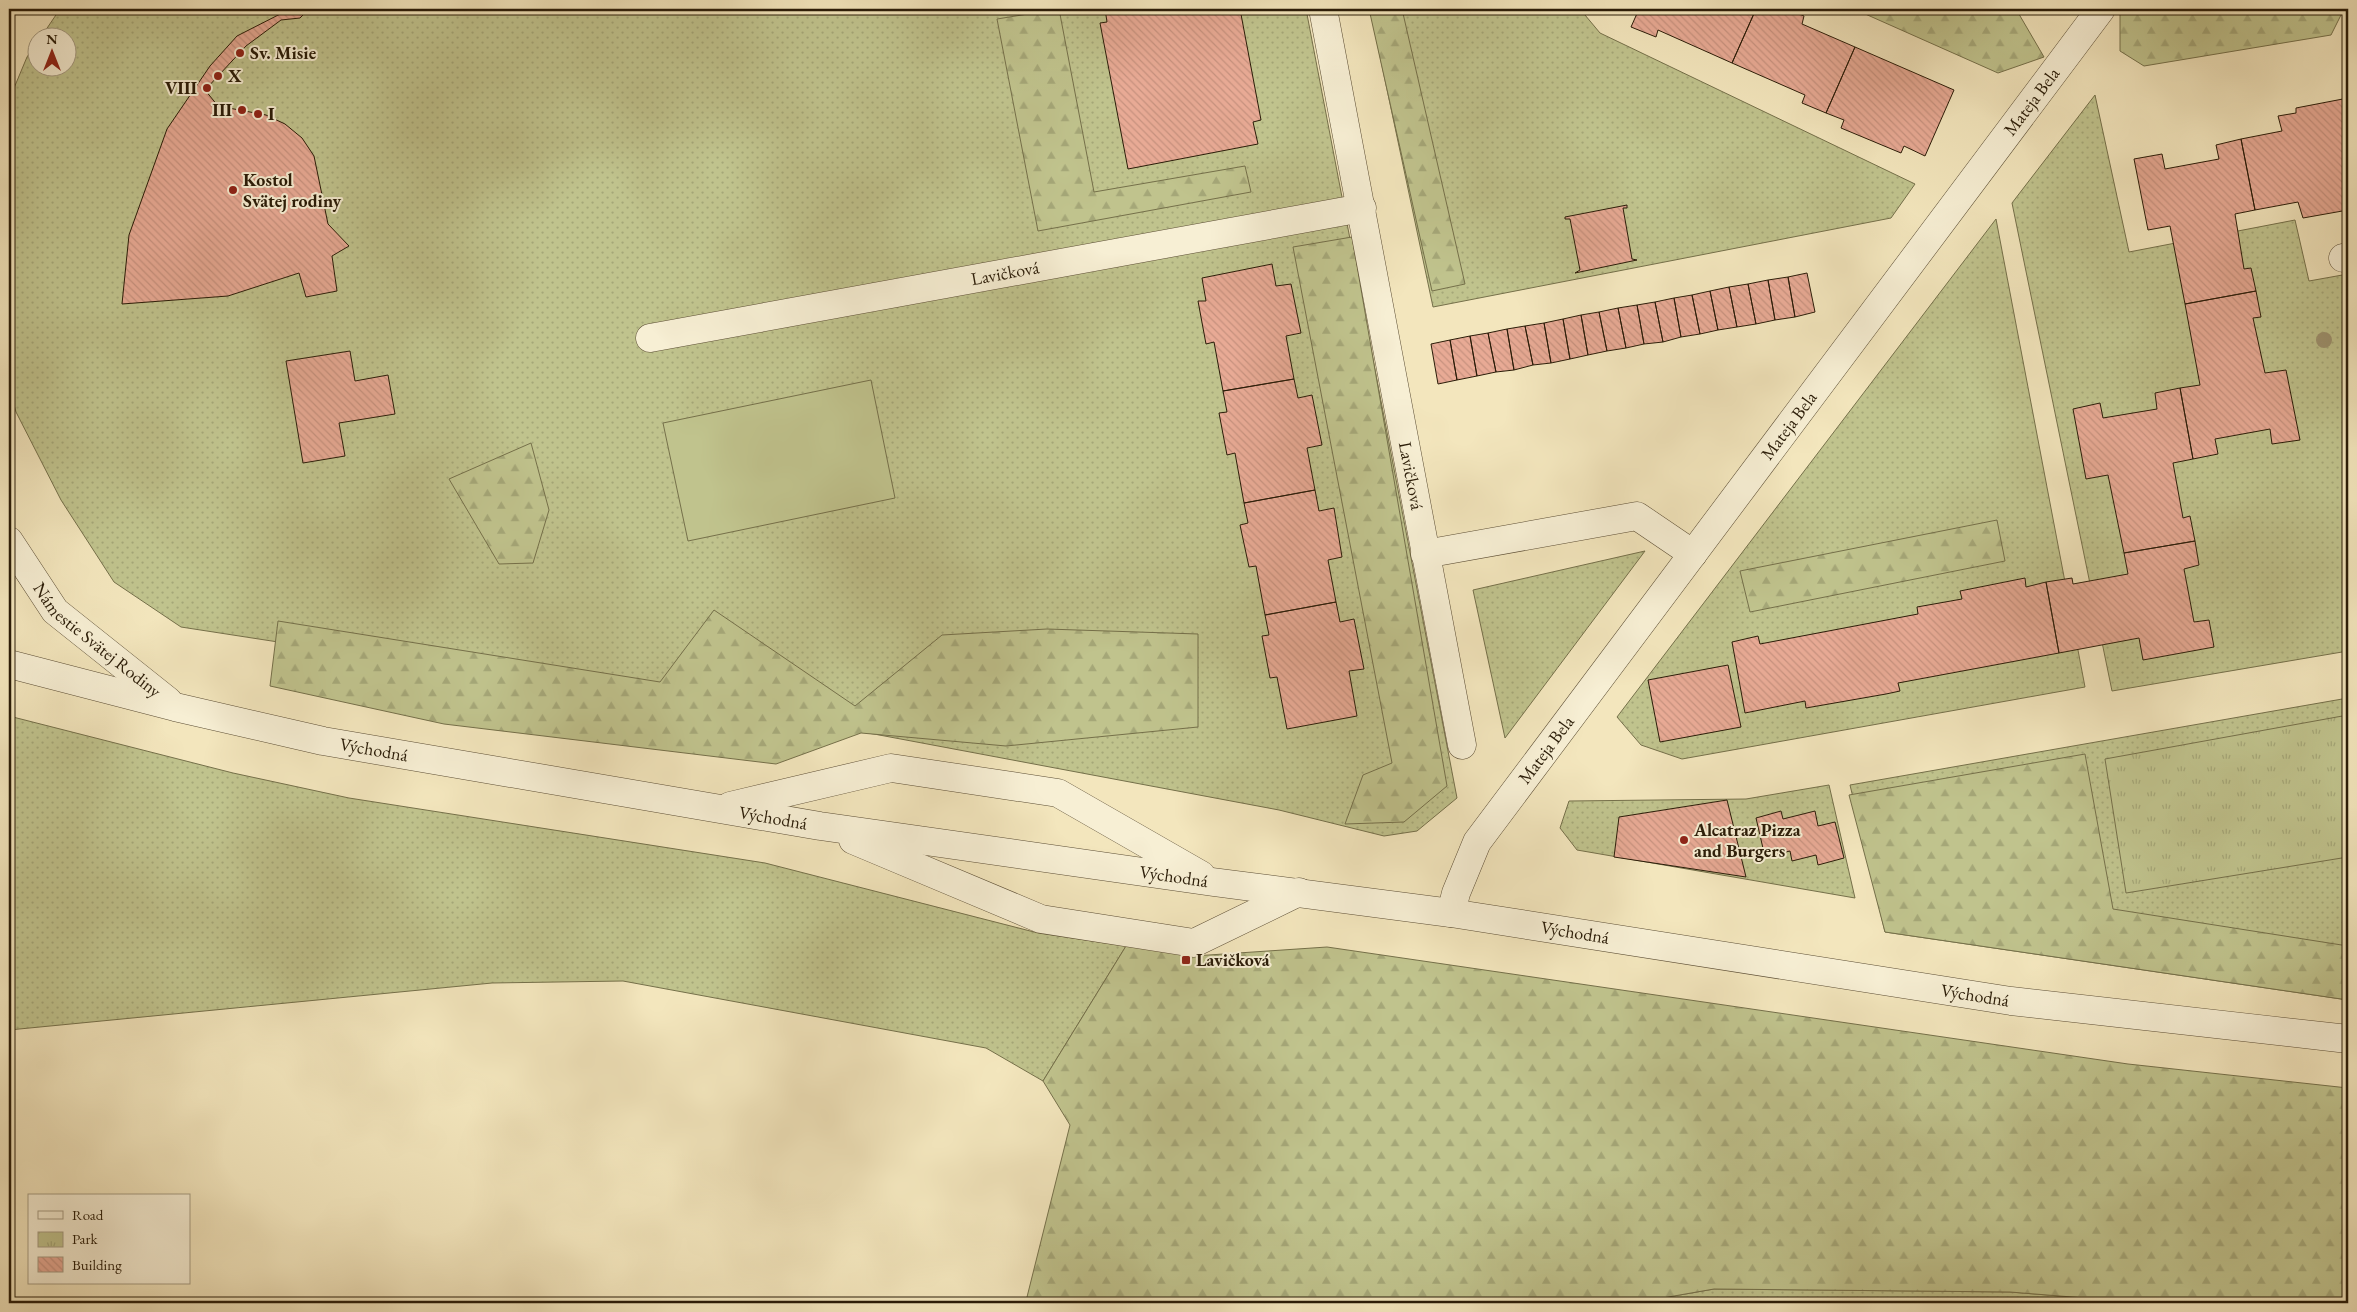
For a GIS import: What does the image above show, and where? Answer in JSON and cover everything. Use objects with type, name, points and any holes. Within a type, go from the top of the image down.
[{"type":"street","name":"Lavičková","points":[[1323,9],[1462,745]]},
{"type":"street","name":"Mateja Bela","points":[[1451,913],[1456,893],[1477,842],[2101,9]]},
{"type":"street","name":"Lavičková","points":[[650,338],[1362,208]]},
{"type":"street","points":[[1425,554],[1637,516],[1693,554]]},
{"type":"street","name":"Námestie Svätej Rodiny","points":[[9,541],[55,611],[175,707]]},
{"type":"street","name":"Východná","points":[[9,664],[175,707],[342,745],[820,826],[1213,882],[1451,913],[2011,1001],[2348,1039]]},
{"type":"street","points":[[718,808],[891,768],[1058,793],[1213,882]]},
{"type":"street","points":[[820,826],[1040,919],[1194,943],[1300,892]]},
{"type":"green space","points":[[60,9],[1306,9],[1457,798],[1417,831],[1384,836],[1279,810],[874,734],[181,627],[114,582],[61,500],[16,412],[9,387],[9,100],[28,56],[28,78],[78,78],[78,28],[47,28]]},
{"type":"green space","points":[[1059,9],[1094,192],[1245,166],[1251,192],[1038,231],[997,19]]},
{"type":"green space","points":[[1369,9],[1402,9],[1465,284],[1432,291]]},
{"type":"green space","points":[[1370,9],[1580,9],[1600,33],[1915,184],[1891,218],[1433,307]]},
{"type":"green space","points":[[1854,9],[2016,9],[2044,57],[1998,73]]},
{"type":"green space","points":[[2134,9],[2343,9],[2343,11],[2331,35],[2144,66],[2120,51],[2120,11]]},
{"type":"green space","points":[[2095,95],[2129,252],[2295,220],[2309,281],[2348,274],[2348,651],[2112,691],[2012,203]]},
{"type":"green space","points":[[1996,219],[2085,687],[1682,759],[1641,745],[1617,717]]},
{"type":"green space","points":[[1352,237],[1447,786],[1404,822],[1345,824],[1363,775],[1392,763],[1293,247]]},
{"type":"green space","points":[[871,380],[895,498],[688,541],[663,423]]},
{"type":"green space","points":[[531,443],[549,510],[533,563],[499,564],[449,479]]},
{"type":"green space","points":[[1997,520],[2005,561],[1750,612],[1740,571]]},
{"type":"green space","points":[[1645,551],[1505,738],[1473,590]]},
{"type":"green space","points":[[714,610],[855,706],[942,635],[1047,629],[1198,634],[1198,727],[1006,746],[861,733],[776,764],[444,724],[270,686],[278,621],[660,682]]},
{"type":"green space","points":[[2348,698],[2348,1000],[1885,932],[1850,785]]},
{"type":"green space","points":[[2348,715],[2348,857],[2126,893],[2105,759]]},
{"type":"green space","points":[[9,716],[233,773],[349,798],[765,863],[1038,933],[1126,946],[1043,1081],[986,1048],[623,981],[492,983],[9,1030]]},
{"type":"green space","points":[[2085,754],[2113,909],[2348,946],[2348,1000],[1885,932],[1849,795]]},
{"type":"green space","points":[[1829,785],[1855,898],[1577,850],[1560,828],[1569,801],[1746,799]]},
{"type":"green space","points":[[1126,946],[1194,956],[1327,947],[2128,1064],[2348,1088],[2348,1303],[2146,1303],[2010,1292],[1714,1289],[1634,1303],[1022,1303],[1026,1301],[1070,1125],[1043,1081]]},
{"type":"green space","points":[[1714,1289],[2010,1292],[2146,1303],[1634,1303]]},
{"type":"building","name":"Kostol Svätej rodiny","points":[[290,9],[309,9],[300,18],[281,20],[246,46],[205,90],[218,106],[266,115],[285,124],[302,138],[314,156],[328,224],[349,246],[332,256],[337,291],[306,297],[299,273],[228,296],[122,304],[129,235],[167,129],[210,66],[237,36]]},
{"type":"building","points":[[1105,9],[1240,9],[1261,120],[1253,122],[1258,144],[1128,169],[1100,23],[1107,22]]},
{"type":"building","points":[[1639,9],[1756,9],[1732,63],[1658,30],[1656,37],[1631,27]]},
{"type":"building","points":[[1756,9],[1787,9],[1804,16],[1802,24],[1855,47],[1826,113],[1802,103],[1805,95],[1732,63]]},
{"type":"building","points":[[1855,47],[1954,90],[1925,156],[1904,146],[1901,153],[1841,128],[1844,120],[1826,113]]},
{"type":"building","points":[[2348,98],[2348,210],[2303,218],[2298,202],[2255,210],[2241,139],[2282,131],[2278,116],[2296,113],[2296,108]]},
{"type":"building","points":[[2241,139],[2255,210],[2235,214],[2244,269],[2251,268],[2256,291],[2185,304],[2170,226],[2148,230],[2134,159],[2162,154],[2165,169],[2219,159],[2216,145]]},
{"type":"building","points":[[1627,205],[1627,208],[1623,208],[1632,259],[1637,260],[1575,273],[1580,270],[1570,219],[1565,219],[1565,217]]},
{"type":"building","points":[[1272,264],[1276,286],[1291,284],[1301,333],[1286,336],[1294,379],[1223,391],[1214,342],[1206,344],[1198,301],[1206,301],[1202,278]]},
{"type":"building","points":[[1807,273],[1815,312],[1795,317],[1788,277]]},
{"type":"building","points":[[1788,277],[1795,317],[1775,320],[1768,280]]},
{"type":"building","points":[[1768,280],[1775,320],[1756,324],[1748,284]]},
{"type":"building","points":[[1748,284],[1756,324],[1737,327],[1729,287]]},
{"type":"building","points":[[1729,287],[1737,327],[1718,330],[1710,291]]},
{"type":"building","points":[[1710,291],[1718,330],[1700,334],[1692,295]]},
{"type":"building","points":[[2256,291],[2261,317],[2253,318],[2265,373],[2286,370],[2300,440],[2272,444],[2270,429],[2215,439],[2218,454],[2193,459],[2180,388],[2200,385],[2185,304]]},
{"type":"building","points":[[1692,295],[1700,334],[1681,337],[1674,298]]},
{"type":"building","points":[[1674,298],[1681,337],[1663,342],[1655,302]]},
{"type":"building","points":[[1655,302],[1663,342],[1644,344],[1637,305]]},
{"type":"building","points":[[1637,305],[1644,344],[1626,348],[1618,308]]},
{"type":"building","points":[[1618,308],[1626,348],[1607,351],[1599,312]]},
{"type":"building","points":[[1599,312],[1607,351],[1588,355],[1581,315]]},
{"type":"building","points":[[1581,315],[1588,355],[1570,359],[1563,319]]},
{"type":"building","points":[[1563,319],[1570,359],[1551,363],[1544,323]]},
{"type":"building","points":[[1544,323],[1551,363],[1533,365],[1525,326]]},
{"type":"building","points":[[1525,326],[1533,365],[1514,370],[1507,329]]},
{"type":"building","points":[[1507,329],[1514,370],[1496,372],[1488,333]]},
{"type":"building","points":[[1488,333],[1496,372],[1477,376],[1470,336]]},
{"type":"building","points":[[1470,336],[1477,376],[1457,380],[1450,340]]},
{"type":"building","points":[[1450,340],[1457,380],[1438,384],[1431,344]]},
{"type":"building","points":[[350,351],[355,381],[388,375],[395,414],[339,423],[345,456],[303,463],[286,361]]},
{"type":"building","points":[[1294,379],[1298,398],[1312,395],[1322,445],[1307,448],[1315,490],[1244,503],[1235,453],[1227,455],[1219,413],[1227,412],[1223,391]]},
{"type":"building","points":[[2180,388],[2193,459],[2173,463],[2183,518],[2190,516],[2195,541],[2124,553],[2108,475],[2086,479],[2073,409],[2100,403],[2103,418],[2157,409],[2155,393]]},
{"type":"building","points":[[1315,490],[1319,511],[1334,508],[1342,557],[1328,560],[1336,602],[1265,615],[1256,566],[1249,567],[1240,525],[1248,523],[1244,503]]},
{"type":"building","points":[[2195,541],[2199,565],[2184,569],[2194,622],[2209,620],[2214,647],[2143,660],[2139,638],[2059,653],[2046,582],[2072,578],[2073,584],[2128,574],[2124,553]]},
{"type":"building","points":[[2025,578],[2026,587],[2046,582],[2059,653],[1898,683],[1900,691],[1886,694],[1806,708],[1805,701],[1745,713],[1732,642],[1758,636],[1760,644],[1918,614],[1917,607],[1962,599],[1960,591]]},
{"type":"building","points":[[1336,602],[1340,622],[1354,619],[1364,669],[1349,671],[1357,716],[1287,729],[1277,677],[1270,678],[1262,636],[1269,635],[1265,615]]},
{"type":"building","points":[[1728,665],[1741,727],[1660,742],[1648,680]]},
{"type":"building","points":[[1727,800],[1746,877],[1614,857],[1619,817]]},
{"type":"building","points":[[1781,811],[1783,819],[1815,811],[1818,826],[1835,822],[1844,858],[1818,865],[1816,855],[1792,861],[1790,851],[1765,857],[1756,818]]},
{"type":"place","name":"Sv. Misie","points":[[240,53]]},
{"type":"place","name":"X","points":[[218,76]]},
{"type":"place","name":"VIII","points":[[207,88]]},
{"type":"place","name":"III","points":[[242,110]]},
{"type":"place","name":"I","points":[[258,114]]},
{"type":"place","name":"Kostol Svätej rodiny","points":[[233,190]]},
{"type":"place","name":"Alcatraz Pizza and Burgers","points":[[1684,840]]},
{"type":"place","name":"Lavičková","points":[[1186,960]]}]
